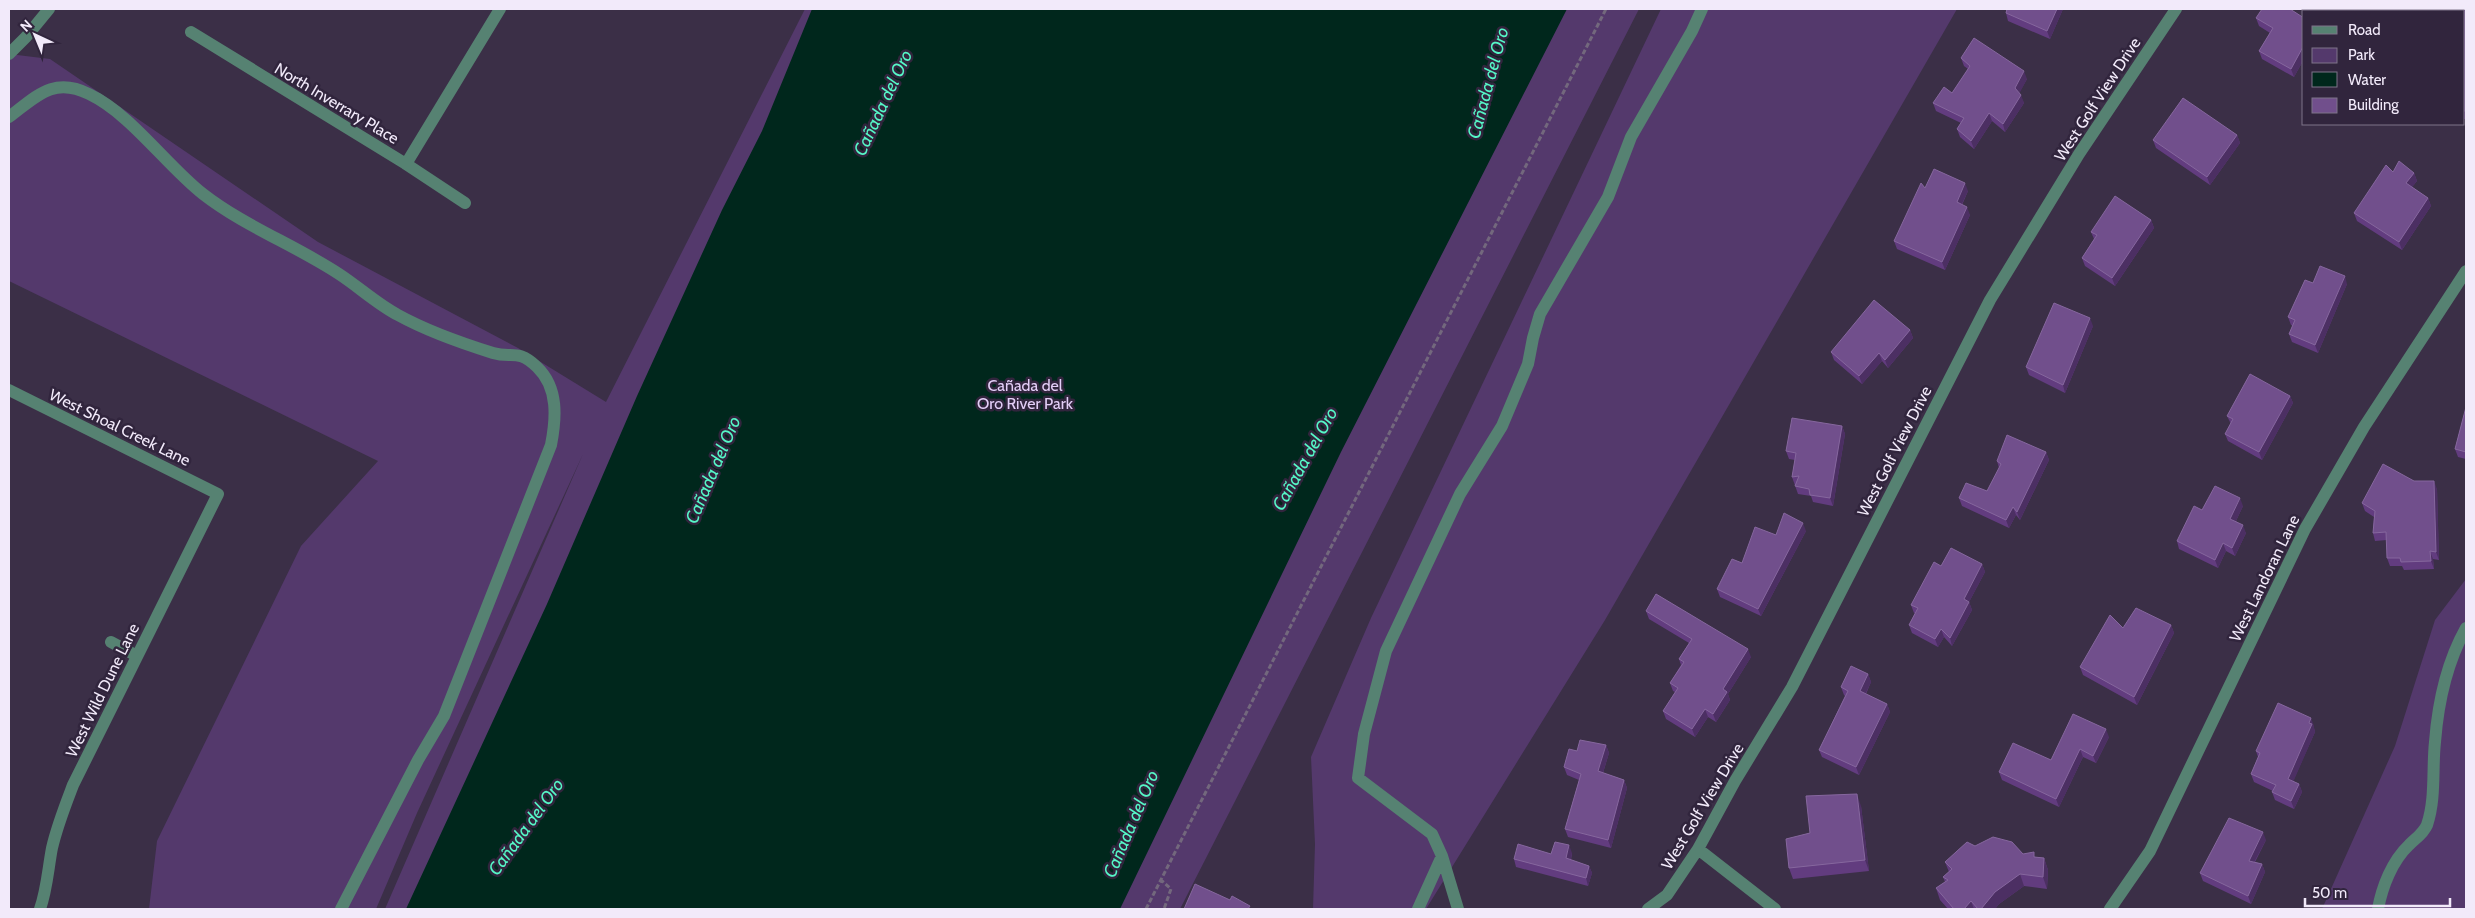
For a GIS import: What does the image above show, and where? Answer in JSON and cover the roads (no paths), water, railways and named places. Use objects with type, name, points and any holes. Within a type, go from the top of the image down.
[{"type":"street","points":[[9,54],[49,9]]},
{"type":"street","points":[[406,164],[500,9]]},
{"type":"street","points":[[1458,909],[1442,856],[1432,834],[1358,778],[1364,734],[1374,692],[1386,651],[1460,494],[1491,445],[1509,409],[1528,364],[1532,338],[1540,314],[1608,197],[1631,137],[1692,31],[1702,9]]},
{"type":"street","name":"West Golf View Drive","points":[[1648,909],[1667,895],[1698,849],[1735,781],[1792,687],[1990,300],[2079,154],[2176,9]]},
{"type":"street","name":"North Inverrary Place","points":[[191,32],[406,164],[465,203]]},
{"type":"street","points":[[9,116],[45,90],[64,87],[89,94],[116,112],[202,193],[233,215],[338,273],[397,315],[496,354],[518,354],[538,368],[551,390],[557,413],[551,445],[480,630],[444,716],[418,760],[341,909]]},
{"type":"street","name":"West Landoran Lane","points":[[2110,909],[2150,851],[2305,529],[2364,427],[2466,271]]},
{"type":"street","name":"West Shoal Creek Lane","points":[[9,390],[218,494]]},
{"type":"street","name":"West Wild Dune Lane","points":[[40,909],[46,893],[52,850],[66,803],[218,494]]},
{"type":"street","points":[[2378,909],[2381,895],[2400,854],[2422,833],[2426,826],[2433,795],[2434,743],[2438,712],[2447,672],[2466,628]]},
{"type":"street","points":[[111,642],[137,656]]},
{"type":"street","points":[[1698,849],[1775,909]]},
{"type":"street","points":[[1418,909],[1442,856]]},
{"type":"water","name":"Cañada del Oro River Park","points":[[812,9],[1567,9],[1341,452],[1120,909],[406,909],[547,604],[637,396],[722,210],[762,131]]},
{"type":"water label","name":"Cañada del Oro","points":[[1488,83]]},
{"type":"water label","name":"Cañada del Oro","points":[[883,103]]},
{"type":"water label","name":"Cañada del Oro","points":[[1305,459]]},
{"type":"water label","name":"Cañada del Oro","points":[[713,470]]},
{"type":"water label","name":"Cañada del Oro","points":[[1131,824]]},
{"type":"water label","name":"Cañada del Oro","points":[[526,827]]}]
